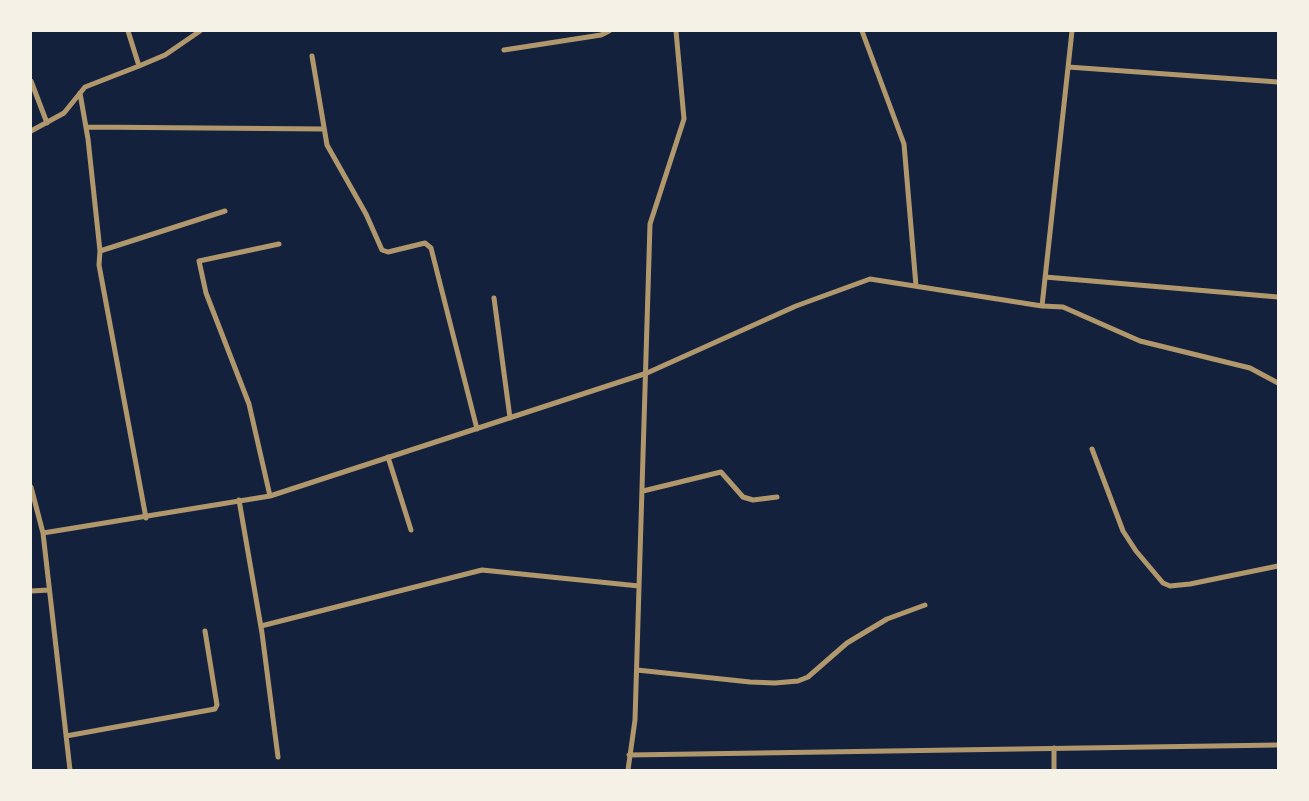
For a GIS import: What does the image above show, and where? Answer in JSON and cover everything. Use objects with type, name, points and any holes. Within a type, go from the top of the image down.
[{"type":"street","points":[[128,31],[139,66]]},
{"type":"street","points":[[31,131],[64,113],[85,88],[165,55],[200,31]]},
{"type":"street","points":[[504,50],[601,35],[609,31]]},
{"type":"street","points":[[628,770],[635,720],[647,373],[650,224],[684,119],[676,31]]},
{"type":"street","points":[[862,31],[904,144],[916,286]]},
{"type":"street","points":[[1042,306],[1072,31]]},
{"type":"street","points":[[312,56],[323,129],[332,157],[366,214],[382,250],[388,252],[426,243],[431,248],[476,429]]},
{"type":"street","points":[[1068,67],[1278,82]]},
{"type":"street","points":[[31,81],[47,123]]},
{"type":"street","points":[[80,93],[86,127],[100,251],[99,265],[146,518]]},
{"type":"street","points":[[86,127],[323,129]]},
{"type":"street","points":[[100,251],[225,212]]},
{"type":"street","points":[[270,496],[249,404],[206,293],[199,261],[280,244]]},
{"type":"street","points":[[1045,277],[1278,297]]},
{"type":"street","points":[[43,533],[146,518],[270,496],[647,373],[796,306],[870,278],[1042,306],[1063,307],[1140,341],[1250,368],[1278,383]]},
{"type":"street","points":[[494,298],[510,418]]},
{"type":"street","points":[[1092,449],[1123,531],[1136,551],[1163,583],[1170,586],[1190,584],[1278,566]]},
{"type":"street","points":[[388,457],[411,530]]},
{"type":"street","points":[[642,491],[721,472],[743,497],[753,500],[777,497]]},
{"type":"street","points":[[31,487],[43,533],[70,770]]},
{"type":"street","points":[[239,500],[261,626],[278,757]]},
{"type":"street","points":[[261,626],[482,570],[639,586]]},
{"type":"street","points":[[31,591],[49,590]]},
{"type":"street","points":[[637,670],[775,684],[798,681],[808,677],[847,642],[888,619],[925,604]]},
{"type":"street","points":[[66,736],[214,709],[217,705],[205,631]]},
{"type":"street","points":[[630,754],[1278,744]]},
{"type":"street","points":[[1054,748],[1054,770]]}]
